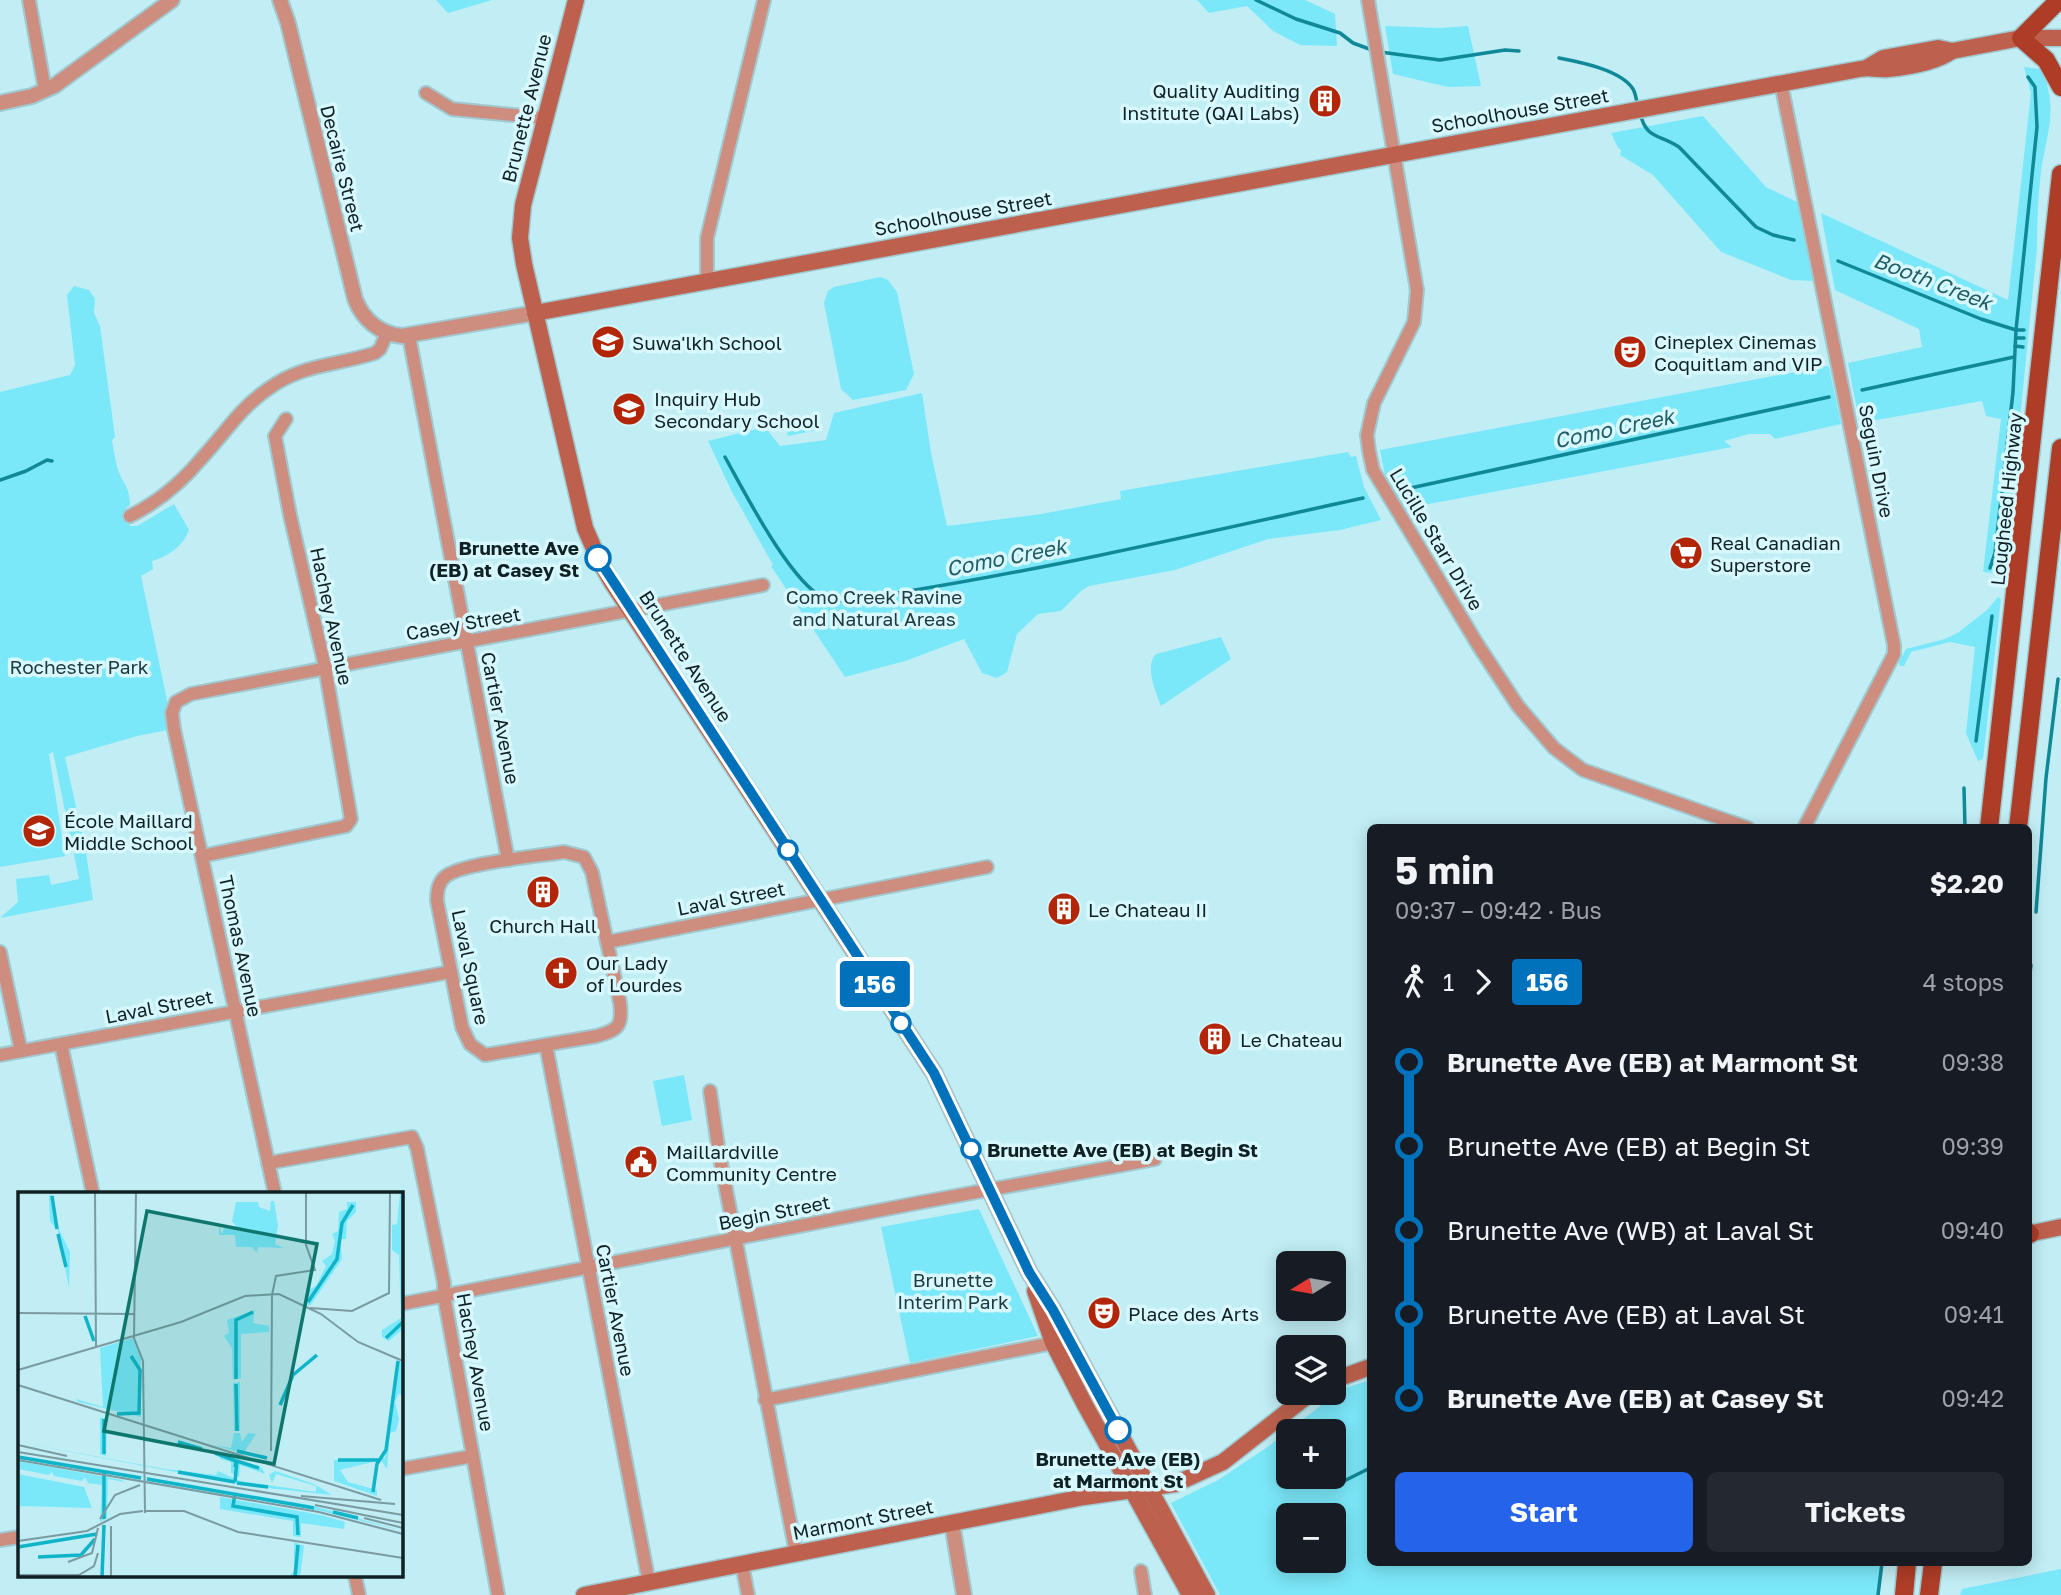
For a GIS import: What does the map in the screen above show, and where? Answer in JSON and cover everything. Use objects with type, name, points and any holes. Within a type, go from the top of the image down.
[{"type":"main road","name":"Brunette Avenue","points":[[576,0],[544,118],[523,205],[520,229],[522,256],[588,536],[603,568],[934,1073],[1029,1272],[1053,1343],[1130,1490],[1190,1595]]},
{"type":"main road","points":[[2059,0],[2021,38],[2046,60],[2061,88]]},
{"type":"main road","name":"Schoolhouse Street","points":[[536,313],[1868,67],[1885,70],[1940,60],[1952,51],[2021,38],[2061,38]]},
{"type":"main road","name":"Lougheed Highway","points":[[1989,824],[2061,174]]},
{"type":"main road","points":[[2018,824],[2061,448]]},
{"type":"main road","points":[[2032,1233],[2061,1227]]},
{"type":"main road","name":"Brunette Avenue","points":[[1029,1272],[1053,1310],[1207,1595]]},
{"type":"main road","points":[[1346,1376],[1367,1368]]},
{"type":"main road","name":"Marmont Street","points":[[584,1595],[1184,1481],[1223,1462],[1296,1405]]},
{"type":"main road","points":[[1904,1595],[1907,1566]]},
{"type":"main road","points":[[1929,1595],[1933,1566]]},
{"type":"street","points":[[29,0],[45,90]]},
{"type":"street","points":[[0,103],[27,97],[68,78],[172,0]]},
{"type":"street","name":"Decaire Street","points":[[280,0],[288,23],[355,299],[367,319],[387,333]]},
{"type":"street","points":[[707,282],[707,238],[764,0]]},
{"type":"street","name":"Lucille Starr Drive","points":[[1368,0],[1416,270],[1417,306],[1408,336],[1374,403],[1367,435],[1373,470],[1518,706],[1554,748],[1583,770],[1737,824]]},
{"type":"street","name":"Seguin Drive","points":[[1781,83],[1894,645],[1894,654],[1806,824]]},
{"type":"street","points":[[426,93],[452,109],[544,118]]},
{"type":"street","name":"Schoolhouse Street","points":[[387,333],[409,336],[536,313]]},
{"type":"street","points":[[130,516],[165,495],[183,479],[232,421],[266,390],[295,373],[375,353],[380,349],[387,333]]},
{"type":"street","name":"Cartier Avenue","points":[[409,336],[508,860]]},
{"type":"street","name":"Hachey Avenue","points":[[202,856],[348,825],[351,812],[325,667],[275,436],[286,419]]},
{"type":"street","name":"Casey Street","points":[[174,706],[186,695],[763,584]]},
{"type":"street","name":"Thomas Avenue","points":[[174,706],[174,729],[275,1192]]},
{"type":"street","name":"Laval Square","points":[[564,852],[584,857],[592,873],[607,942],[622,1015],[618,1027],[597,1037],[485,1055],[474,1049],[462,1027],[437,901],[440,883],[456,871],[508,860],[564,852]]},
{"type":"street","name":"Laval Street","points":[[607,942],[987,867]]},
{"type":"street","points":[[0,953],[21,1051]]},
{"type":"street","name":"Laval Street","points":[[0,1055],[450,972]]},
{"type":"street","points":[[61,1044],[93,1192]]},
{"type":"street","name":"Cartier Avenue","points":[[546,1045],[649,1583]]},
{"type":"street","points":[[710,1091],[765,1400],[796,1553]]},
{"type":"street","name":"Hachey Avenue","points":[[268,1163],[412,1137],[417,1148],[444,1283],[444,1296],[498,1595]]},
{"type":"street","name":"Begin Street","points":[[402,1304],[1155,1159]]},
{"type":"street","points":[[765,1400],[1053,1343]]},
{"type":"street","points":[[402,1469],[473,1455]]},
{"type":"street","points":[[952,1523],[964,1595]]},
{"type":"street","points":[[0,1540],[18,1536]]},
{"type":"street","points":[[742,1564],[748,1595]]},
{"type":"street","points":[[1141,1571],[1146,1595]]},
{"type":"green space","points":[[436,0],[492,0],[448,13]]},
{"type":"green space","points":[[1197,0],[1305,0],[1335,14],[1337,46],[1300,45],[1273,31],[1247,6],[1209,13]]},
{"type":"green space","points":[[1385,26],[1468,26],[1481,86],[1448,87],[1393,74]]},
{"type":"green space","points":[[2024,67],[2041,69],[2049,95],[2050,120],[2040,180],[2037,248],[2009,530],[1996,573],[1983,572],[2001,419],[1986,416],[1982,401],[1866,422],[1859,420],[1848,363],[1922,347],[1919,329],[1835,290],[1821,213],[2008,300],[2031,93]]},
{"type":"green space","points":[[1703,116],[1766,187],[1799,203],[1814,281],[1791,280],[1721,252],[1653,175],[1620,155],[1621,150],[1611,133]]},
{"type":"green space","points":[[880,277],[888,280],[897,292],[914,374],[906,390],[853,400],[841,389],[824,303],[828,291],[834,287]]},
{"type":"green space","name":"Rochester Park","points":[[74,286],[89,290],[95,299],[94,313],[100,326],[115,437],[112,440],[118,470],[129,493],[130,505],[126,508],[130,526],[137,526],[174,504],[189,530],[179,546],[152,561],[153,569],[141,576],[173,729],[137,736],[65,757],[86,852],[93,900],[0,918],[18,902],[16,879],[49,875],[51,885],[79,879],[53,752],[49,754],[65,856],[0,867],[0,392],[70,375],[75,365],[67,295]]},
{"type":"green space","points":[[1827,366],[1841,424],[1775,439],[1770,434],[1749,434],[1724,441],[1732,447],[1429,504],[1404,513],[1386,481],[1380,450]]},
{"type":"green space","name":"Como Creek Ravine and Natural Areas","points":[[922,393],[931,453],[947,526],[1041,514],[1121,499],[1120,491],[1348,452],[1351,457],[1356,456],[1364,487],[1381,520],[1340,530],[1268,539],[1175,570],[1089,586],[1061,611],[1038,614],[1017,634],[1007,672],[997,678],[982,673],[964,639],[905,661],[845,677],[771,566],[773,565],[731,490],[708,441],[765,427],[780,446],[826,440],[834,413]]},
{"type":"green space","points":[[815,414],[818,430],[788,436],[785,420]]},
{"type":"green space","points":[[1998,597],[2001,599],[1983,759],[1978,761],[1966,733],[1975,647],[1950,642],[1911,652],[1904,666],[1900,666],[1899,662],[1906,649],[1945,639],[1959,632],[1987,610]]},
{"type":"green space","points":[[1221,637],[1231,659],[1161,706],[1151,672],[1156,654]]},
{"type":"green space","points":[[684,1075],[692,1120],[662,1126],[653,1081]]},
{"type":"green space","name":"Brunette Interim Park","points":[[979,1209],[1038,1336],[910,1363],[881,1227]]},
{"type":"green space","points":[[1367,1381],[1367,1566],[1881,1566],[1877,1595],[1220,1595],[1171,1503],[1218,1480],[1276,1440],[1276,1489],[1346,1489],[1346,1419],[1303,1419],[1321,1405],[1346,1405],[1346,1388]]},
{"type":"green space","points":[[2061,1569],[2061,1595],[1960,1595],[1962,1589]]},
{"type":"waterway","name":"Booth Creek","points":[[1256,0],[1296,19],[1340,33],[1353,43],[1372,50]]},
{"type":"waterway","name":"Booth Creek","points":[[1380,52],[1440,60],[1505,50],[1519,51]]},
{"type":"waterway","name":"Booth Creek","points":[[1559,58],[1599,68],[1619,77],[1633,89],[1638,106]]},
{"type":"waterway","points":[[1990,568],[1995,553],[2013,392],[2016,330],[2037,127],[2035,87],[2028,77]]},
{"type":"waterway","name":"Booth Creek","points":[[1640,113],[1650,132],[1679,147],[1756,227],[1794,240]]},
{"type":"waterway","name":"Booth Creek","points":[[1838,261],[1981,319],[2024,330]]},
{"type":"waterway","points":[[2016,338],[2024,338]]},
{"type":"waterway","points":[[2015,346],[2023,347]]},
{"type":"waterway","name":"Como Creek","points":[[1862,390],[2014,357]]},
{"type":"waterway","name":"Como Creek","points":[[1406,489],[1829,397]]},
{"type":"waterway","name":"Como Creek","points":[[725,457],[769,535],[797,575],[811,589],[832,601],[879,596],[1023,571],[1363,498]]},
{"type":"waterway","name":"Como Creek","points":[[0,480],[47,460],[52,461]]},
{"type":"waterway","points":[[1976,741],[1992,616]]},
{"type":"waterway","points":[[2036,912],[2046,778],[2058,679]]},
{"type":"waterway","points":[[1964,788],[1965,824]]},
{"type":"waterway","points":[[1346,1480],[1367,1470]]},
{"type":"waterway","points":[[1878,1595],[1882,1566]]},
{"type":"bus line","name":"156","points":[[598,558],[934,1073],[1029,1272],[1053,1310],[1118,1430]]},
{"type":"place","name":"Quality Auditing Institute (QAI Labs)","points":[[1325,101]]},
{"type":"place","name":"Suwa'lkh School","points":[[608,342]]},
{"type":"place","name":"Cineplex Cinemas Coquitlam and VIP","points":[[1630,352]]},
{"type":"place","name":"Inquiry Hub Secondary School","points":[[629,409]]},
{"type":"place","name":"Real Canadian Superstore","points":[[1686,553]]},
{"type":"place","name":"Brunette Ave (EB) at Casey St","points":[[598,558]]},
{"type":"place","name":"École Maillard Middle School","points":[[39,831]]},
{"type":"place","name":"Church Hall","points":[[543,892]]},
{"type":"place","name":"Le Chateau II","points":[[1064,909]]},
{"type":"place","name":"Our Lady of Lourdes","points":[[561,973]]},
{"type":"place","name":"Le Chateau","points":[[1215,1039]]},
{"type":"place","name":"Brunette Ave (EB) at Begin St","points":[[971,1149]]},
{"type":"place","name":"Maillardville Community Centre","points":[[641,1162]]},
{"type":"place","name":"Place des Arts","points":[[1104,1313]]},
{"type":"place","name":"Brunette Ave (EB) at Marmont St","points":[[1118,1430]]}]
